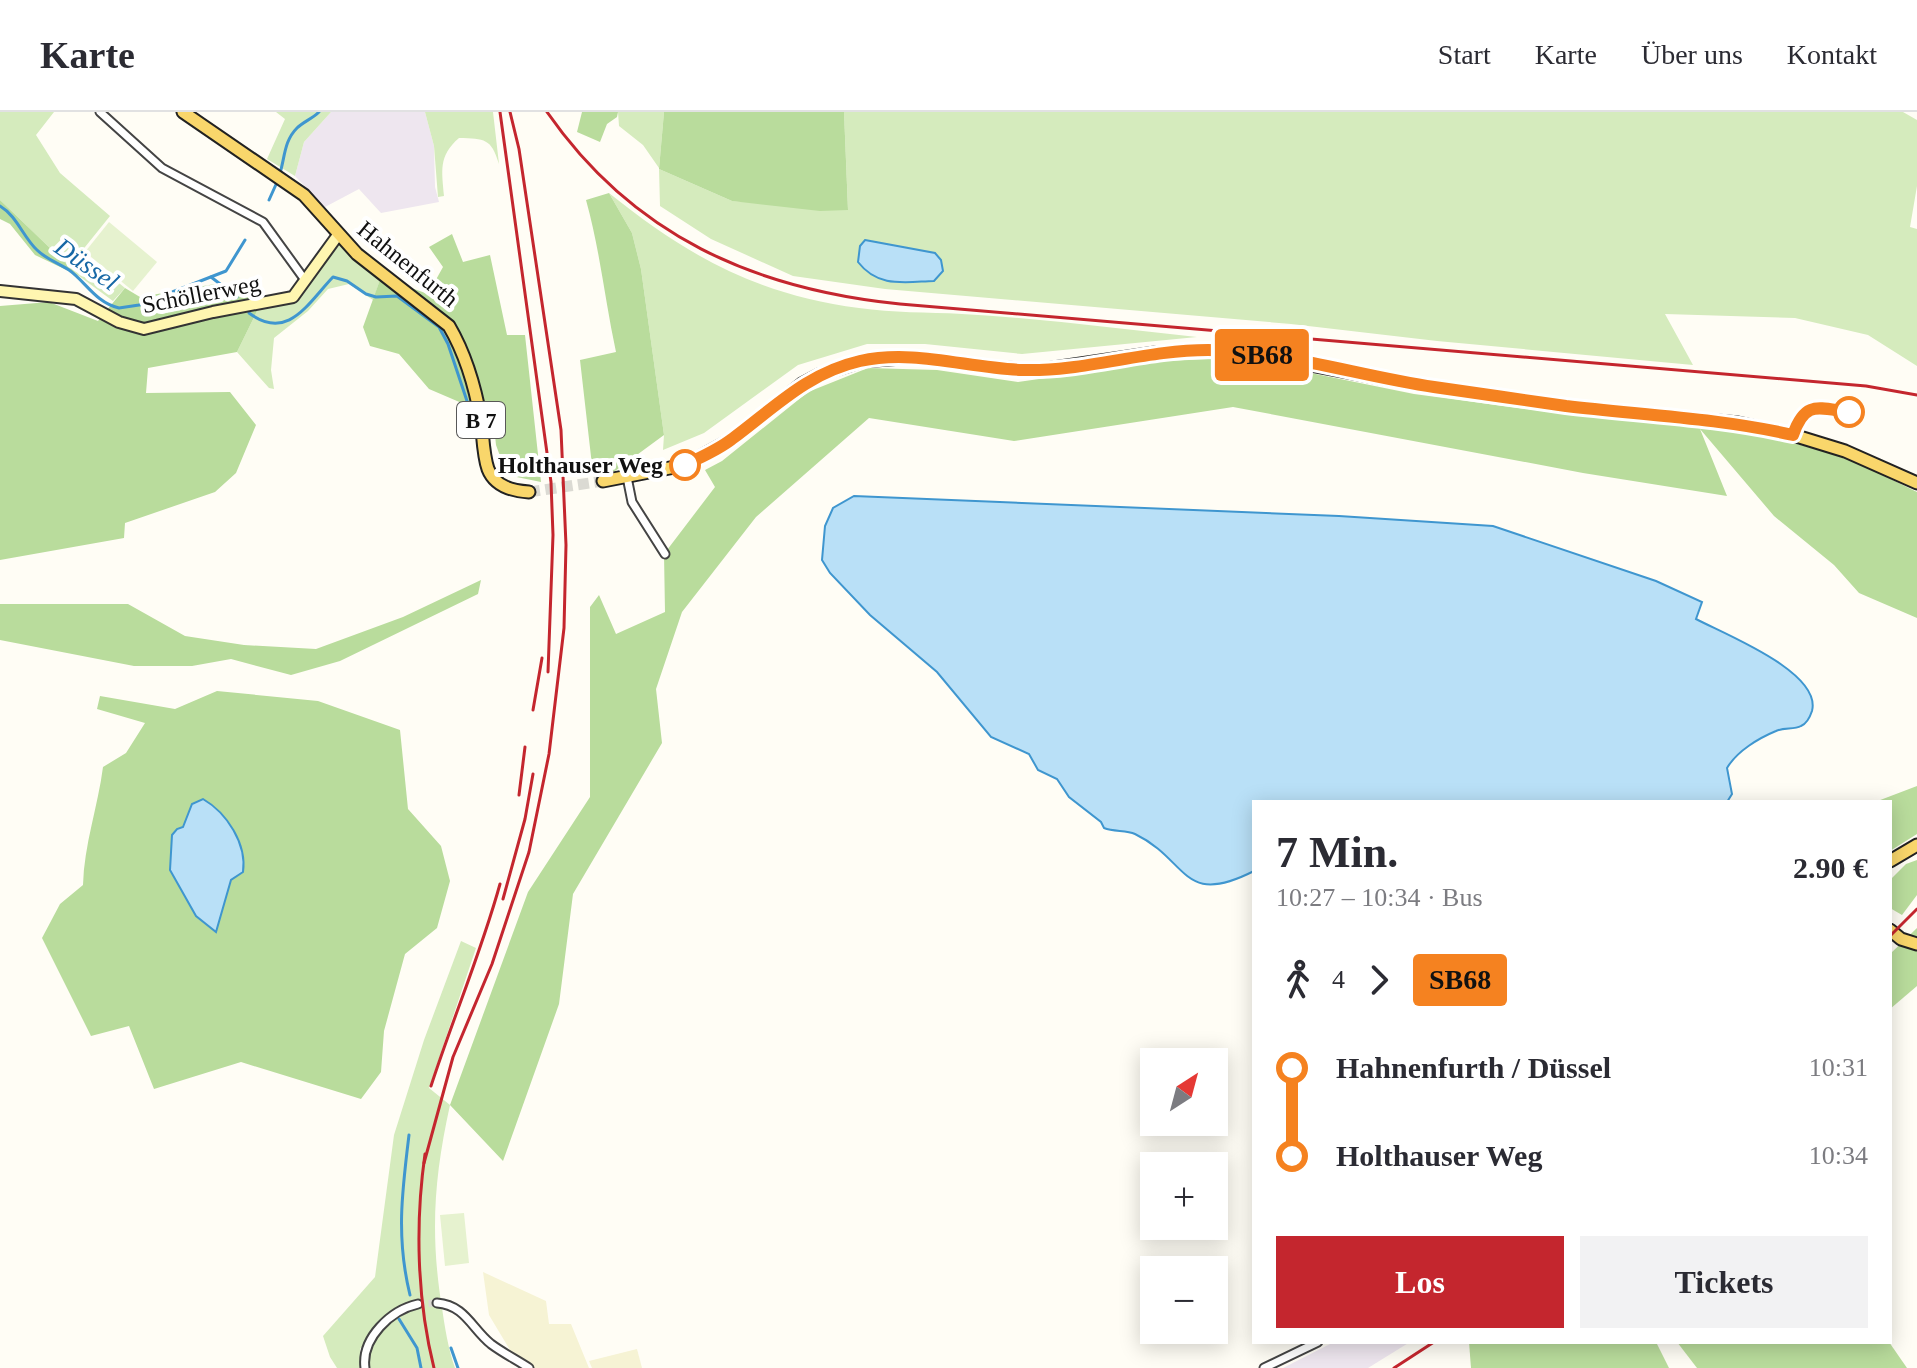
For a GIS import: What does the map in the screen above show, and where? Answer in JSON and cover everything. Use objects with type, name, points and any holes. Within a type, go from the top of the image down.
[{"type":"main road","name":"Hahnenfurth","points":[[183,112],[287,181],[375,270],[432,310],[449,326],[458,341],[475,389],[488,470],[498,483],[512,491],[529,492]]},
{"type":"main road","points":[[603,481],[685,465],[716,450],[802,384],[862,361],[915,357],[986,367],[1040,370],[1155,353],[1209,350],[1263,356],[1411,384],[1565,406],[1738,423],[1845,451],[1876,462],[1917,483]]},
{"type":"main road","points":[[1892,860],[1917,845]]},
{"type":"main road","points":[[1892,932],[1901,939],[1917,944]]},
{"type":"street","points":[[100,112],[162,168],[263,222],[305,280]]},
{"type":"street","name":"Schöllerweg","points":[[0,291],[76,299],[119,322],[144,329],[293,297],[338,235]]},
{"type":"street","points":[[627,477],[632,502],[665,554]]},
{"type":"street","points":[[437,1303],[453,1306],[462,1312],[491,1344],[529,1368]]},
{"type":"street","points":[[365,1368],[363,1354],[380,1328],[398,1311],[418,1304]]},
{"type":"street","points":[[1264,1368],[1314,1344]]},
{"type":"shaded area","points":[[331,112],[425,112],[434,146],[435,187],[439,202],[381,213],[359,189],[325,207],[295,176],[304,142]]},
{"type":"shaded area","points":[[483,1272],[546,1301],[549,1324],[571,1324],[589,1368],[534,1368],[513,1355],[489,1315]]},
{"type":"shaded area","points":[[1330,1344],[1407,1344],[1368,1368],[1283,1368]]},
{"type":"shaded area","points":[[637,1349],[642,1368],[592,1368],[589,1361]]},
{"type":"green space","points":[[0,112],[54,112],[36,135],[60,173],[110,216],[81,252],[125,288],[113,301],[79,276],[0,200]]},
{"type":"green space","points":[[276,112],[331,112],[304,142],[295,176],[267,159],[285,119]]},
{"type":"green space","points":[[425,112],[493,112],[499,164],[493,149],[486,142],[459,138],[444,158],[444,196],[438,197],[434,146]]},
{"type":"green space","points":[[582,112],[618,112],[617,117],[607,124],[600,142],[577,132]]},
{"type":"green space","points":[[618,112],[664,112],[659,169],[643,145],[619,126]]},
{"type":"green space","points":[[664,112],[844,112],[848,210],[820,211],[732,201],[659,169]]},
{"type":"green space","points":[[844,112],[1903,112],[1917,120],[1917,186],[1910,227],[1917,229],[1917,366],[1868,335],[1795,318],[1665,314],[1693,365],[1291,324],[885,289],[793,276],[711,239],[660,206],[659,169],[732,201],[848,209]]},
{"type":"green space","points":[[609,193],[667,236],[725,269],[756,283],[822,302],[872,310],[1021,318],[1197,337],[1022,354],[925,344],[867,344],[798,365],[704,433],[663,450],[664,435],[641,269],[632,233]]},
{"type":"green space","points":[[609,193],[632,233],[641,269],[664,435],[615,471],[593,474],[580,360],[616,352],[586,200]]},
{"type":"green space","points":[[0,200],[79,276],[35,255],[10,224],[0,219]]},
{"type":"green space","points":[[109,222],[157,262],[133,291],[85,252]]},
{"type":"green space","points":[[452,234],[463,262],[490,255],[507,335],[525,335],[541,482],[507,475],[496,445],[492,405],[464,404],[429,389],[399,354],[370,346],[363,327],[381,277],[428,294],[443,267],[429,247]]},
{"type":"green space","points":[[338,240],[381,277],[373,300],[349,284],[328,289],[308,311],[274,338],[271,370],[274,389],[269,388],[237,352],[263,299],[299,291]]},
{"type":"green space","points":[[215,284],[263,299],[237,352],[148,368],[146,393],[230,392],[256,425],[236,473],[215,492],[125,523],[124,538],[0,560],[0,306],[49,302],[98,321],[125,288],[140,297]]},
{"type":"green space","points":[[1213,359],[1266,364],[1414,394],[1557,413],[1737,429],[1844,456],[1917,492],[1917,618],[1859,593],[1834,565],[1774,516],[1700,429],[1727,496],[1583,473],[1233,407],[1014,441],[869,418],[756,517],[682,612],[656,689],[662,743],[573,894],[559,1004],[503,1161],[450,1105],[528,892],[590,797],[590,607],[599,595],[616,634],[665,612],[664,554],[715,487],[705,470],[722,461],[808,392],[868,368],[937,370],[1018,382],[1165,361]]},
{"type":"green space","points":[[481,580],[478,594],[340,661],[291,675],[231,659],[192,666],[134,666],[0,640],[0,604],[128,604],[185,636],[244,645],[316,649],[403,617]]},
{"type":"green space","points":[[217,691],[318,701],[400,730],[408,809],[441,846],[450,881],[437,928],[405,954],[384,1031],[381,1072],[361,1099],[241,1062],[154,1089],[129,1026],[91,1036],[42,938],[60,904],[83,885],[103,767],[126,753],[145,723],[97,709],[100,696],[175,709]]},
{"type":"green space","points":[[1917,786],[1917,834],[1892,850],[1892,800],[1880,800]]},
{"type":"green space","points":[[1917,860],[1917,895],[1902,915],[1892,909],[1892,878],[1906,864]]},
{"type":"green space","points":[[1917,928],[1917,986],[1892,1007],[1892,952]]},
{"type":"green space","points":[[461,941],[476,948],[429,1088],[450,1105],[437,1182],[435,1230],[438,1281],[455,1368],[368,1368],[378,1334],[393,1318],[390,1313],[360,1349],[361,1368],[337,1368],[323,1336],[375,1277],[394,1135],[424,1040]]},
{"type":"green space","points":[[464,1213],[469,1263],[445,1266],[440,1215]]},
{"type":"green space","points":[[1469,1344],[1657,1344],[1669,1368],[1471,1368]]},
{"type":"green space","points":[[1679,1344],[1890,1344],[1907,1368],[1697,1368]]},
{"type":"water","points":[[865,240],[935,253],[941,260],[943,271],[934,281],[883,280],[858,262],[860,246]]},
{"type":"water","points":[[854,496],[1339,516],[1493,526],[1656,581],[1702,602],[1696,619],[1748,644],[1787,669],[1802,682],[1811,696],[1812,711],[1803,725],[1769,734],[1736,756],[1727,768],[1732,794],[1728,800],[1252,800],[1252,872],[1230,881],[1212,884],[1199,882],[1135,834],[1104,828],[1101,822],[1069,797],[1057,779],[1038,770],[1029,754],[991,737],[937,672],[870,615],[830,573],[822,560],[825,526],[833,508]]},
{"type":"water","points":[[203,799],[220,812],[234,830],[243,861],[243,872],[231,880],[216,932],[196,916],[170,870],[172,835],[183,827],[192,804]]},
{"type":"waterway","name":"Düssel","points":[[280,173],[293,133],[319,112]]},
{"type":"waterway","name":"Düssel","points":[[269,200],[278,180]]},
{"type":"waterway","name":"Düssel","points":[[0,206],[41,253],[69,270],[104,302],[119,308],[139,305],[226,271],[245,240]]},
{"type":"waterway","points":[[211,277],[237,297]]},
{"type":"waterway","points":[[249,313],[263,321],[286,321],[306,307],[333,277],[376,297],[397,296],[439,327],[448,344],[469,407]]},
{"type":"waterway","points":[[409,1135],[402,1234],[410,1295]]},
{"type":"waterway","points":[[399,1319],[417,1348],[421,1368]]},
{"type":"waterway","points":[[451,1348],[458,1368]]},
{"type":"tunnel","points":[[529,492],[603,481]]},
{"type":"tunnel","points":[[418,1304],[437,1303]]},
{"type":"railway","points":[[500,112],[551,482],[553,535],[548,672]]},
{"type":"railway","points":[[424,1163],[453,1057],[492,964],[529,852],[549,754],[564,628],[566,545],[561,430],[519,149],[510,112]]},
{"type":"railway","points":[[547,112],[581,155],[618,192],[658,223],[701,249],[747,269],[846,297],[1866,386],[1917,395]]},
{"type":"railway","points":[[533,710],[542,658]]},
{"type":"railway","points":[[519,795],[525,747]]},
{"type":"railway","points":[[503,899],[525,819],[533,774]]},
{"type":"railway","points":[[431,1086],[500,884]]},
{"type":"railway","points":[[1892,934],[1917,909]]},
{"type":"railway","points":[[425,1154],[419,1262],[424,1316],[434,1368]]},
{"type":"railway","points":[[1394,1368],[1431,1344]]},
{"type":"bus line","name":"SB68","points":[[685,465],[716,450],[782,398],[819,375],[862,361],[892,357],[1040,370],[1155,353],[1235,352],[1411,384],[1565,406],[1738,423],[1793,435],[1803,413],[1808,410],[1817,408],[1849,412]]},
{"type":"place","name":"Holthauser Weg","points":[[685,465]]}]
